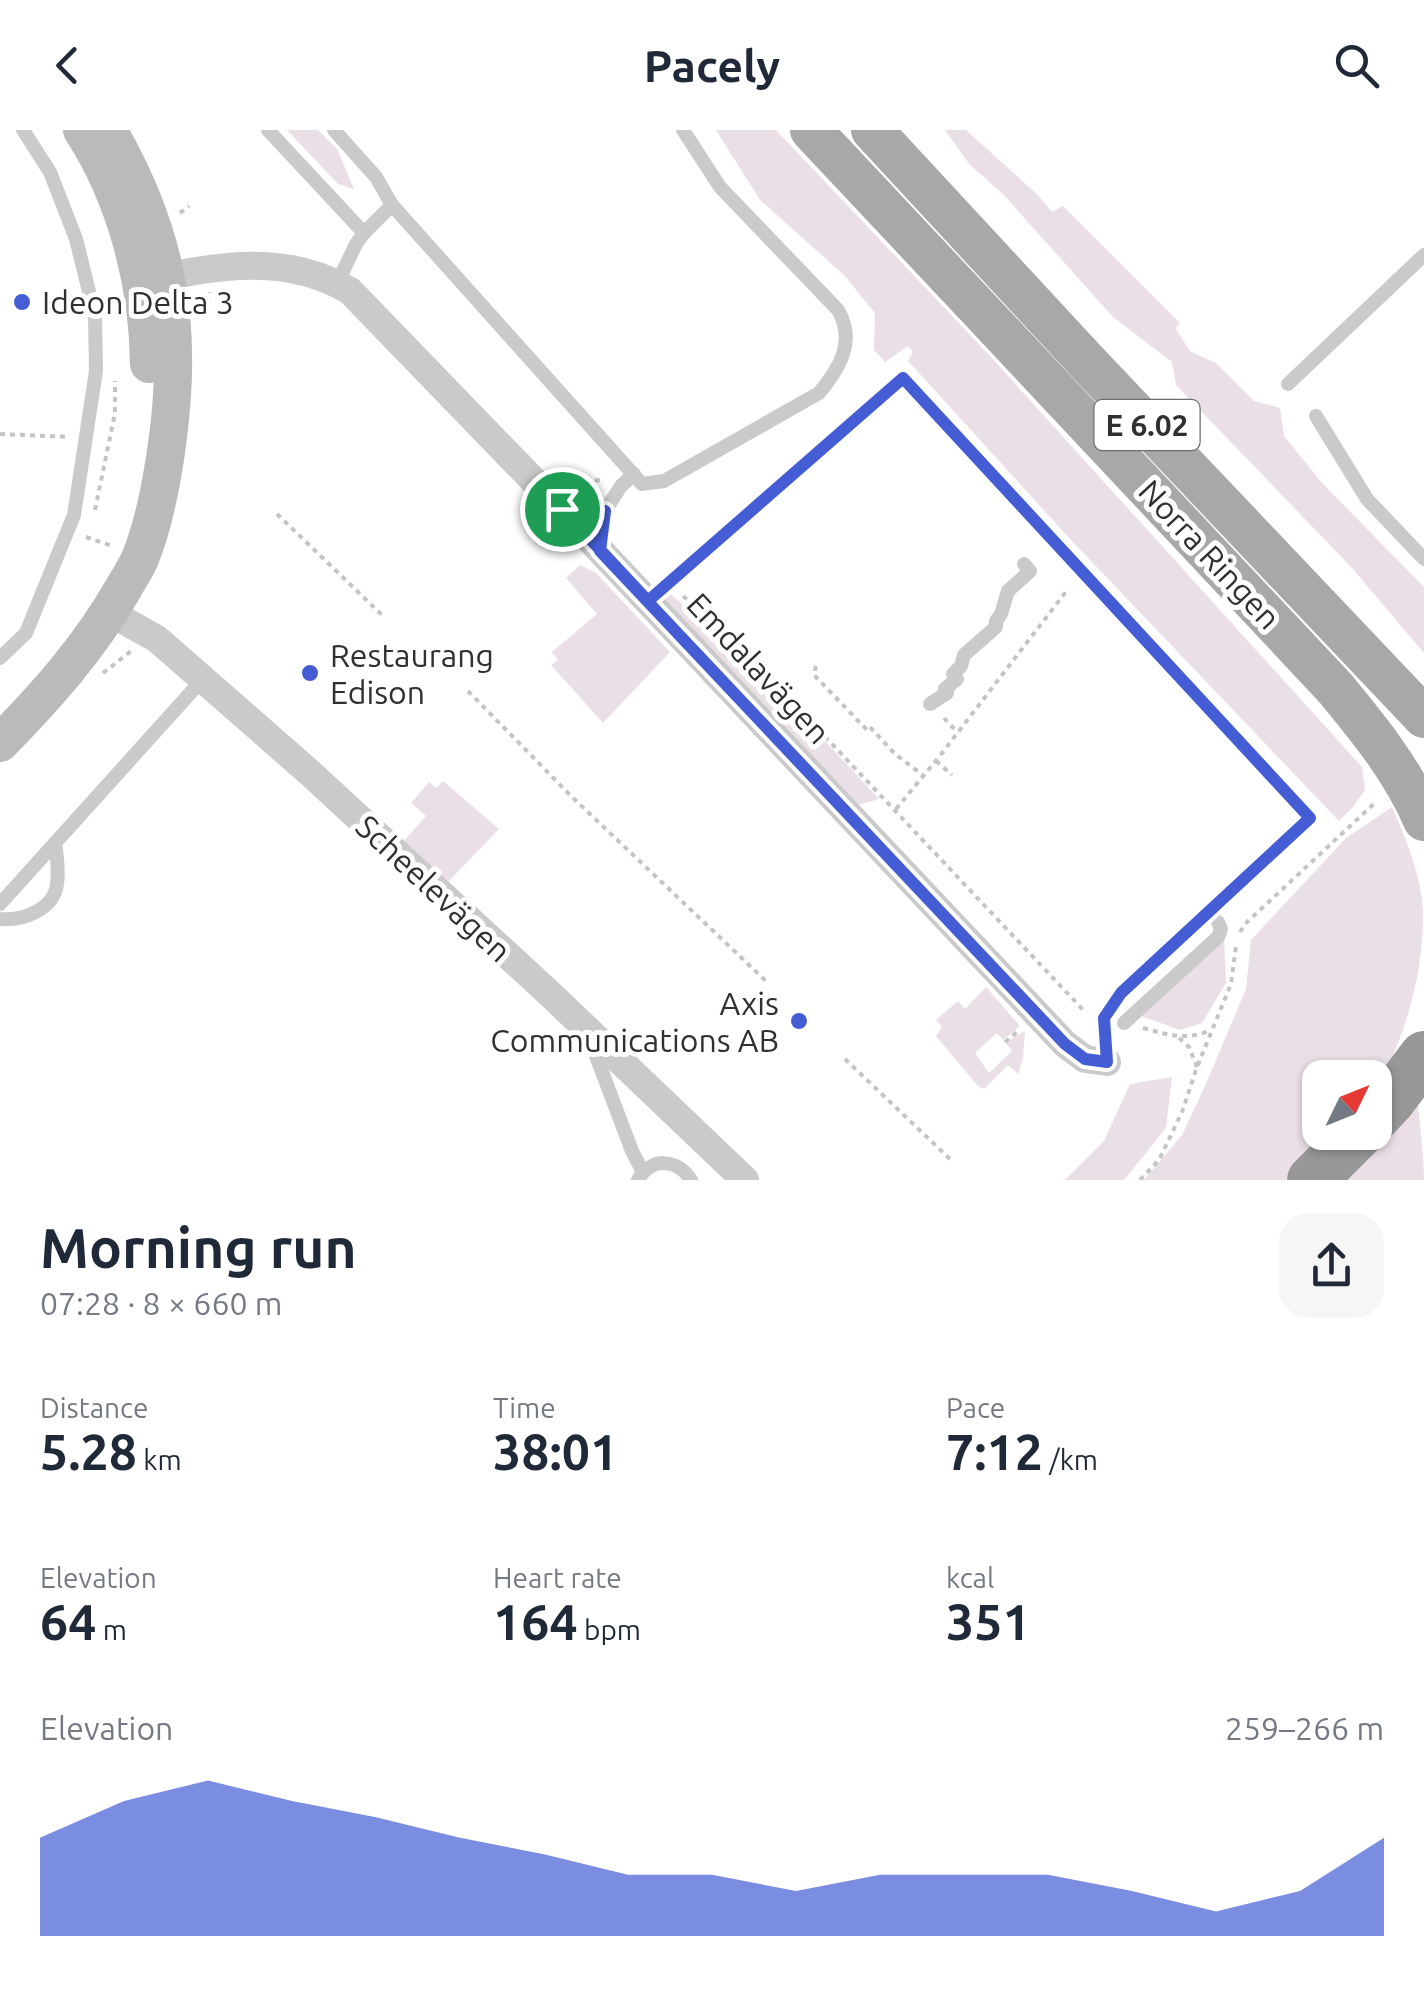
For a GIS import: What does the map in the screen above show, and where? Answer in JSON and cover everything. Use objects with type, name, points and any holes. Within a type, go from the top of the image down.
[{"type":"highway","points":[[1392,1098],[1424,1056]]},
{"type":"highway","points":[[1312,1180],[1342,1150]]},
{"type":"main road","name":"Norra Ringen","points":[[811,130],[1335,688],[1394,764],[1424,820]]},
{"type":"main road","name":"Norra Ringen","points":[[872,130],[1424,717]]},
{"type":"street","points":[[82,130],[111,180],[128,232],[153,279]]},
{"type":"street","points":[[0,743],[73,664],[110,612],[146,452],[154,226],[108,130]]},
{"type":"street","name":"Emdalavägen","points":[[153,279],[237,266],[280,266],[307,271],[337,284],[362,302],[1065,1044],[1085,1059],[1107,1062]]},
{"type":"street","name":"Scheelevägen","points":[[110,612],[157,639],[392,848],[745,1180]]},
{"type":"lane","points":[[0,658],[26,633],[74,515],[96,371],[94,316],[76,240],[50,172],[23,130]]},
{"type":"lane","points":[[268,130],[364,234]]},
{"type":"lane","points":[[334,130],[376,177],[392,205],[642,484],[664,481],[819,393],[830,380],[847,344],[848,331],[838,310],[720,187],[683,130]]},
{"type":"lane","points":[[337,284],[356,244],[392,205]]},
{"type":"lane","points":[[1288,384],[1424,255]]},
{"type":"lane","points":[[648,601],[903,378],[1310,818],[1121,993],[1104,1018],[1107,1062]]},
{"type":"lane","points":[[1316,416],[1367,500],[1424,559]]},
{"type":"lane","points":[[600,551],[605,511],[634,474]]},
{"type":"lane","points":[[562,509],[605,511]]},
{"type":"lane","points":[[930,704],[947,693],[945,689],[957,680],[952,674],[961,666],[964,655],[996,627],[1008,591],[1030,571],[1024,564]]},
{"type":"lane","points":[[0,904],[203,679]]},
{"type":"lane","points":[[0,918],[19,919],[36,913],[58,888],[55,843]]},
{"type":"lane","points":[[1124,1023],[1218,937],[1218,922]]},
{"type":"lane","points":[[586,1030],[640,1176],[660,1162],[670,1162],[691,1180]]},
{"type":"path","points":[[0,434],[86,438],[111,435]]},
{"type":"path","points":[[277,514],[382,615]]},
{"type":"path","points":[[673,587],[748,655],[1088,1014],[1104,1018]]},
{"type":"path","points":[[896,809],[1068,589]]},
{"type":"path","points":[[816,666],[814,674],[867,730],[870,727],[895,754],[924,776]]},
{"type":"path","points":[[468,691],[768,983]]},
{"type":"path","points":[[942,717],[958,733]]},
{"type":"path","points":[[936,761],[952,774]]},
{"type":"path","points":[[1140,1180],[1159,1160],[1172,1136],[1231,984],[1236,940],[1245,924],[1377,801]]},
{"type":"path","points":[[1124,1023],[1180,1038],[1211,1030]]},
{"type":"path","points":[[1180,1038],[1197,1066]]},
{"type":"path","points":[[845,1059],[951,1160]]},
{"type":"shaded area","points":[[287,130],[318,130],[337,149],[354,189],[338,184]]},
{"type":"shaded area","points":[[716,130],[776,130],[991,357],[1362,767],[1365,790],[1339,821],[1071,540],[908,361],[913,352],[908,346],[885,362],[874,350],[875,313],[844,275],[760,200]]},
{"type":"shaded area","points":[[945,130],[966,130],[1052,212],[1063,206],[1180,323],[1175,328],[1190,351],[1217,364],[1254,401],[1280,408],[1284,436],[1322,483],[1424,587],[1424,653],[1352,568],[1176,385],[1172,362],[1113,317],[1002,193],[970,165]]},
{"type":"shaded area","points":[[580,565],[596,573],[670,652],[603,723],[551,665],[558,660],[552,652],[597,614],[566,578]]},
{"type":"shaded area","points":[[669,593],[750,660],[879,799],[858,805],[737,675],[660,601]]},
{"type":"shaded area","points":[[443,781],[499,829],[448,882],[404,841],[426,816],[411,803],[429,782],[436,788]]},
{"type":"shaded area","points":[[1392,807],[1419,884],[1423,911],[1420,957],[1411,1004],[1391,1060],[1302,1060],[1302,1150],[1321,1150],[1285,1180],[1144,1180],[1182,1135],[1205,1086],[1246,989],[1251,940],[1346,838]]},
{"type":"shaded area","points":[[1224,938],[1226,983],[1202,1023],[1180,1030],[1141,1016]]},
{"type":"shaded area","points":[[986,987],[1020,1026],[1003,1040],[997,1033],[975,1053],[989,1073],[1012,1051],[1005,1042],[1025,1031],[1018,1074],[1008,1065],[984,1089],[936,1036],[942,1027],[936,1020],[958,1001],[965,1009]]},
{"type":"shaded area","points":[[1172,1077],[1166,1128],[1124,1180],[1065,1180],[1104,1141],[1130,1084]]},
{"type":"shaded area","points":[[1417,1086],[1424,1180],[1338,1180],[1363,1150],[1392,1150],[1392,1116]]},
{"type":"place","name":"Ideon Delta 3","points":[[22,302]]},
{"type":"place","name":"Restaurang Edison","points":[[310,673]]},
{"type":"place","name":"Axis Communications AB","points":[[799,1021]]},
{"type":"route","points":[[562,509],[600,551],[648,601],[903,378],[1310,818],[1121,993],[1104,1018],[1107,1062],[1085,1059],[1065,1044],[600,551],[605,511],[562,509]]}]
